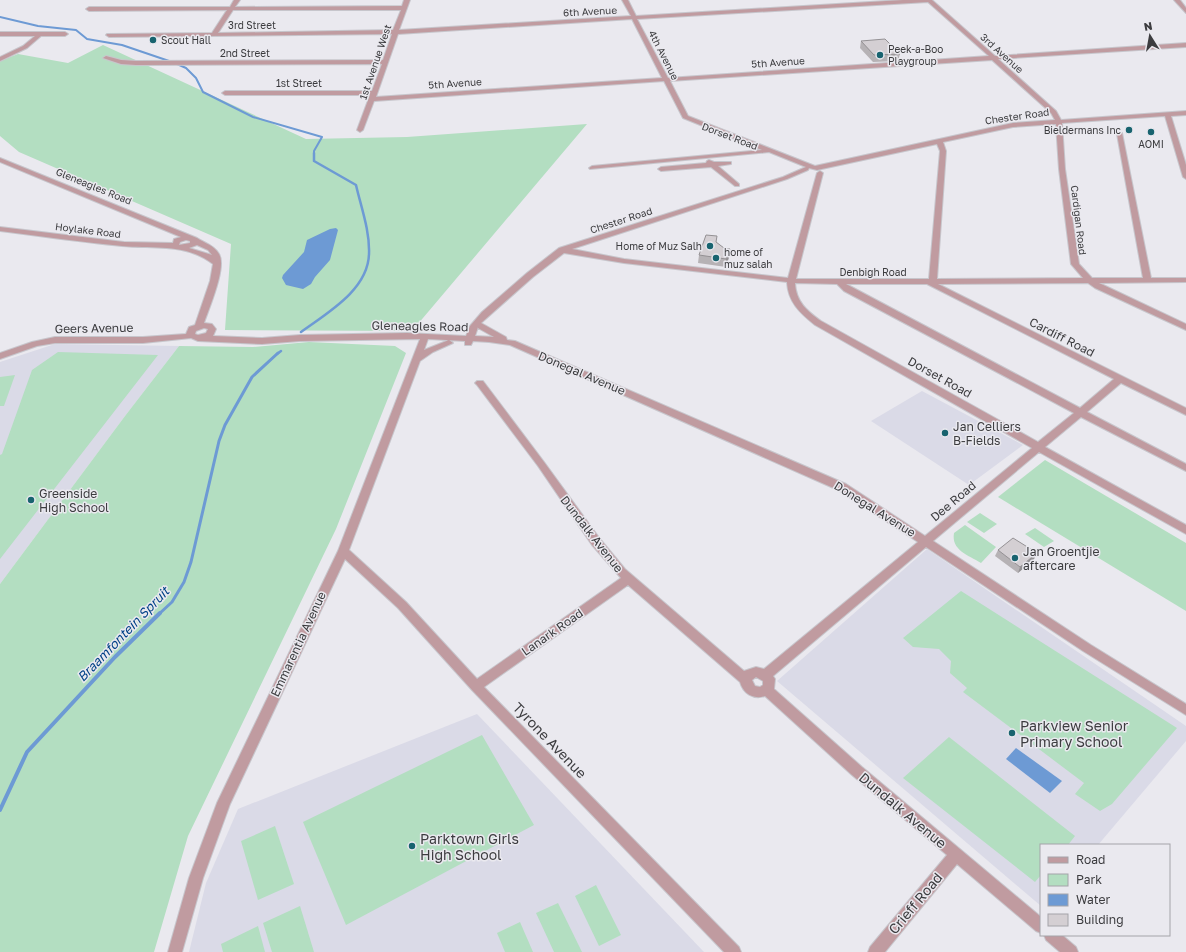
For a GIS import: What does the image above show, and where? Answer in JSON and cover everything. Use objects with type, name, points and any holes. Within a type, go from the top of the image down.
[{"type":"street","points":[[214,34],[237,0]]},
{"type":"street","name":"1st Avenue West","points":[[360,130],[407,0]]},
{"type":"street","name":"4th Avenue","points":[[625,0],[685,117]]},
{"type":"street","name":"6th Avenue","points":[[396,32],[929,0]]},
{"type":"street","name":"3rd Avenue","points":[[929,0],[1054,112],[1059,121]]},
{"type":"street","points":[[1177,0],[1186,12]]},
{"type":"street","points":[[89,9],[404,8]]},
{"type":"street","name":"3rd Street","points":[[109,35],[396,32]]},
{"type":"street","points":[[0,34],[65,34]]},
{"type":"street","points":[[0,59],[25,47],[40,34]]},
{"type":"street","name":"5th Avenue","points":[[373,96],[665,80],[1186,44]]},
{"type":"street","name":"2nd Street","points":[[106,58],[122,62],[150,63],[384,62]]},
{"type":"street","name":"1st Street","points":[[225,94],[373,96]]},
{"type":"street","name":"Chester Road","points":[[473,341],[473,329],[530,275],[562,250],[785,178],[1000,128],[1059,121],[1186,113]]},
{"type":"street","points":[[1168,115],[1186,177]]},
{"type":"street","name":"Dorset Road","points":[[685,117],[769,151],[798,161],[814,171],[791,282],[791,291],[795,302],[806,314],[818,323],[1186,530]]},
{"type":"street","name":"Cardigan Road","points":[[1059,121],[1062,169],[1072,252],[1076,267],[1088,279],[1111,293],[1186,327]]},
{"type":"street","points":[[1120,134],[1147,280]]},
{"type":"street","points":[[930,282],[943,151],[939,141]]},
{"type":"street","points":[[592,168],[769,151]]},
{"type":"street","points":[[706,157],[711,165],[737,186]]},
{"type":"street","name":"Gleneagles Road","points":[[2,160],[209,248],[216,256],[216,262]]},
{"type":"street","points":[[661,169],[729,163]]},
{"type":"street","name":"Hoylake Road","points":[[2,232],[124,244],[177,245]]},
{"type":"street","points":[[174,232],[177,245]]},
{"type":"street","points":[[177,245],[192,246],[192,240]]},
{"type":"street","points":[[177,245],[207,255],[216,262],[215,275],[199,326]]},
{"type":"street","name":"Denbigh Road","points":[[562,250],[624,261],[791,282],[930,282],[1088,279],[1186,280]]},
{"type":"street","points":[[839,282],[860,296],[1186,468]]},
{"type":"street","name":"Cardiff Road","points":[[930,282],[1186,412]]},
{"type":"street","points":[[473,341],[482,321],[506,341]]},
{"type":"street","points":[[191,336],[190,331],[199,326],[209,326],[225,339]]},
{"type":"street","points":[[202,338],[209,335],[212,329]]},
{"type":"street","points":[[439,337],[473,329]]},
{"type":"street","name":"Geers Avenue","points":[[0,356],[51,340],[143,340],[191,336],[194,338],[202,338]]},
{"type":"street","name":"Gleneagles Road","points":[[202,338],[262,341],[300,338],[361,337],[424,339],[449,343],[473,341]]},
{"type":"street","name":"Gleneagles Road","points":[[424,339],[439,337],[473,341]]},
{"type":"street","name":"Emmarentia Avenue","points":[[175,952],[196,878],[224,803],[343,551],[424,339]]},
{"type":"street","name":"Donegal Avenue","points":[[473,341],[506,341],[517,345],[842,487],[1087,648],[1186,710]]},
{"type":"street","name":"Donegal Avenue","points":[[473,341],[517,345]]},
{"type":"street","points":[[415,361],[430,350],[449,343]]},
{"type":"street","name":"Dee Road","points":[[766,675],[1120,379]]},
{"type":"street","name":"Dundalk Avenue","points":[[480,383],[541,464],[596,542],[628,579],[746,678]]},
{"type":"street","name":"Tyrone Avenue","points":[[343,551],[402,605],[476,686],[734,952]]},
{"type":"street","name":"Lanark Road","points":[[476,686],[628,579]]},
{"type":"street","points":[[756,672],[766,675],[770,683],[767,690],[762,692],[752,691],[748,687],[746,678],[748,675],[756,672]]},
{"type":"street","name":"Dundalk Avenue","points":[[767,690],[857,771],[1040,925]]},
{"type":"street","name":"Crieff Road","points":[[875,952],[956,855]]},
{"type":"street","points":[[1052,936],[1071,952]]},
{"type":"shaded area","name":"Greenside High School","points":[[55,344],[179,346],[0,584],[0,362]]},
{"type":"shaded area","name":"Jan Celliers B-Fields","points":[[922,391],[1023,445],[969,485],[871,421]]},
{"type":"shaded area","name":"Parkview Senior Primary School","points":[[927,549],[1186,726],[1186,741],[1099,844],[1040,844],[1040,905],[777,681]]},
{"type":"shaded area","name":"Parktown Girls High School","points":[[477,714],[704,952],[189,952],[206,883],[238,809]]},
{"type":"green space","points":[[103,45],[306,139],[407,137],[587,124],[412,331],[225,330],[231,244],[19,152],[0,136],[0,61],[18,54],[68,63]]},
{"type":"green space","points":[[309,342],[395,346],[406,353],[336,529],[188,836],[154,952],[0,952],[0,584],[179,346],[253,347]]},
{"type":"green space","name":"Greenside High School","points":[[58,352],[158,355],[0,559],[0,455],[2,454],[32,370]]},
{"type":"green space","points":[[15,375],[4,406],[0,406],[0,377]]},
{"type":"green space","points":[[1045,460],[1186,543],[1186,611],[998,497]]},
{"type":"green space","points":[[980,513],[997,524],[984,533],[967,522]]},
{"type":"green space","points":[[965,525],[996,547],[981,563],[966,554],[955,544],[954,533]]},
{"type":"green space","points":[[1035,528],[1054,541],[1044,547],[1025,534]]},
{"type":"green space","points":[[961,591],[1177,728],[1112,804],[1100,811],[1075,794],[1084,783],[963,692],[967,688],[950,673],[951,661],[939,649],[913,647],[903,638]]},
{"type":"green space","points":[[482,735],[534,825],[346,925],[303,822]]},
{"type":"green space","points":[[949,737],[1075,836],[1069,844],[1040,844],[1040,876],[1035,882],[903,778]]},
{"type":"green space","points":[[275,826],[294,884],[258,900],[241,841]]},
{"type":"green space","points":[[596,885],[621,935],[599,946],[575,896]]},
{"type":"green space","points":[[558,903],[582,952],[554,952],[536,913]]},
{"type":"green space","points":[[300,906],[314,952],[272,952],[263,923]]},
{"type":"green space","points":[[520,922],[533,952],[505,952],[497,933]]},
{"type":"green space","points":[[258,926],[265,952],[223,952],[221,944]]},
{"type":"water","points":[[336,228],[338,230],[330,260],[315,277],[311,284],[303,289],[286,285],[282,278],[283,275],[304,252],[307,240],[330,229]]},
{"type":"water","points":[[1016,748],[1062,781],[1050,793],[1006,759]]},
{"type":"building","points":[[885,39],[900,54],[874,55],[861,41]]},
{"type":"building","points":[[706,235],[717,236],[716,242],[724,248],[730,249],[726,259],[699,255]]},
{"type":"building","points":[[1013,538],[1037,553],[1020,567],[998,550]]},
{"type":"waterway","name":"Braamfontein Spruit","points":[[0,17],[38,26],[76,30],[87,39],[122,45],[172,62]]},
{"type":"waterway","name":"Braamfontein Spruit","points":[[177,64],[186,68],[196,78],[203,92],[253,117],[322,137],[314,151],[314,161],[356,185],[367,228],[369,245],[367,267],[362,279],[344,299],[301,332]]},
{"type":"waterway","name":"Braamfontein Spruit","points":[[277,354],[281,351]]},
{"type":"waterway","name":"Braamfontein Spruit","points":[[159,614],[172,602],[184,582],[191,562],[219,441],[225,425],[252,377],[278,353]]},
{"type":"waterway","name":"Braamfontein Spruit","points":[[0,810],[27,752],[115,657],[160,613]]},
{"type":"place","name":"Scout Hall","points":[[153,40]]},
{"type":"place","name":"Peek-a-Boo Playgroup","points":[[880,55]]},
{"type":"place","name":"Bieldermans Inc","points":[[1129,130]]},
{"type":"place","name":"AOMI","points":[[1151,132]]},
{"type":"place","name":"Home of Muz Salh","points":[[710,246]]},
{"type":"place","name":"home of muz salah","points":[[716,258]]},
{"type":"place","name":"Jan Celliers B-Fields","points":[[945,433]]},
{"type":"place","name":"Greenside High School","points":[[31,500]]},
{"type":"place","name":"Jan Groentjie aftercare","points":[[1015,558]]},
{"type":"place","name":"Parkview Senior Primary School","points":[[1012,733]]},
{"type":"place","name":"Parktown Girls High School","points":[[412,846]]}]
